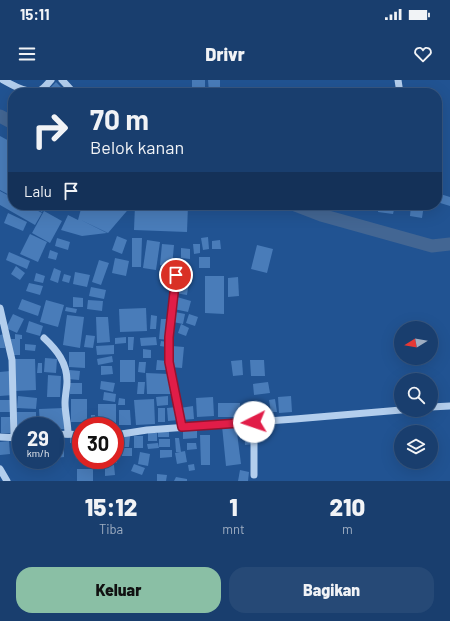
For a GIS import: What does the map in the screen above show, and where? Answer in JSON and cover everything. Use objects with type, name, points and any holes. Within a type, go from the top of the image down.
[{"type":"street","points":[[3,80],[21,88]]},
{"type":"street","points":[[42,88],[51,80]]},
{"type":"street","points":[[62,80],[69,88]]},
{"type":"street","points":[[176,275],[169,337],[169,355],[171,376],[182,427]]},
{"type":"street","points":[[0,308],[12,360],[16,417]]},
{"type":"street","points":[[44,338],[60,356],[66,371],[67,382],[65,401],[68,420],[68,434]]},
{"type":"street","points":[[438,407],[450,406]]},
{"type":"street","points":[[124,434],[182,427],[394,411]]},
{"type":"street","points":[[254,422],[254,475]]},
{"type":"street","points":[[64,434],[72,434]]},
{"type":"street","points":[[0,437],[12,438]]},
{"type":"street","points":[[0,469],[7,481]]},
{"type":"building","points":[[192,80],[205,80],[205,88],[192,88]]},
{"type":"building","points":[[208,80],[220,80],[220,88],[209,88]]},
{"type":"building","points":[[56,82],[62,88],[50,88]]},
{"type":"building","points":[[0,136],[8,140],[8,194],[0,190]]},
{"type":"building","points":[[0,191],[8,195],[8,210],[0,205]]},
{"type":"building","points":[[442,195],[450,197],[450,206],[442,204]]},
{"type":"building","points":[[9,210],[36,210],[42,213],[35,225]]},
{"type":"building","points":[[81,210],[128,210],[108,233],[81,220],[107,233],[82,236],[61,230],[68,215],[78,220]]},
{"type":"building","points":[[135,210],[188,210],[187,232],[134,230]]},
{"type":"building","points":[[378,210],[394,210],[393,214],[378,212]]},
{"type":"building","points":[[411,210],[423,210],[422,218],[410,216]]},
{"type":"building","points":[[44,211],[62,221],[50,243],[32,233]]},
{"type":"building","points":[[8,213],[27,222],[23,231],[4,223]]},
{"type":"building","points":[[30,234],[47,242],[38,262],[20,254]]},
{"type":"building","points":[[117,236],[127,240],[122,254],[112,250]]},
{"type":"building","points":[[208,237],[209,249],[203,250],[201,238]]},
{"type":"building","points":[[57,238],[70,242],[68,250],[55,246]]},
{"type":"building","points":[[132,238],[142,238],[141,267],[132,267]]},
{"type":"building","points":[[147,240],[160,242],[156,270],[143,268]]},
{"type":"building","points":[[220,240],[221,249],[212,249],[212,241]]},
{"type":"building","points":[[162,244],[174,245],[172,267],[160,265]]},
{"type":"building","points":[[193,244],[200,244],[200,253],[194,254]]},
{"type":"building","points":[[257,245],[273,249],[267,273],[251,269]]},
{"type":"building","points":[[181,248],[190,249],[190,259],[181,258]]},
{"type":"building","points":[[50,250],[58,253],[56,260],[48,258]]},
{"type":"building","points":[[9,252],[30,261],[27,269],[6,260]]},
{"type":"building","points":[[199,257],[210,257],[210,268],[199,268]]},
{"type":"building","points":[[115,258],[129,261],[126,276],[112,273]]},
{"type":"building","points":[[99,260],[109,263],[101,285],[92,282]]},
{"type":"building","points":[[179,264],[191,266],[187,295],[175,293]]},
{"type":"building","points":[[16,266],[25,273],[20,280],[11,274]]},
{"type":"building","points":[[54,268],[61,271],[58,283],[50,280]]},
{"type":"building","points":[[75,272],[90,275],[87,287],[73,284]]},
{"type":"building","points":[[36,273],[45,276],[43,283],[34,281]]},
{"type":"building","points":[[64,274],[71,276],[69,283],[62,281]]},
{"type":"building","points":[[205,276],[224,276],[224,314],[205,313]]},
{"type":"building","points":[[238,277],[239,296],[228,297],[228,278]]},
{"type":"building","points":[[29,283],[43,286],[40,295],[26,291]]},
{"type":"building","points":[[91,287],[106,290],[104,299],[89,296]]},
{"type":"building","points":[[73,297],[83,298],[83,307],[73,307]]},
{"type":"building","points":[[177,297],[191,301],[188,312],[174,309]]},
{"type":"building","points":[[22,299],[41,306],[38,316],[18,309]]},
{"type":"building","points":[[46,300],[64,305],[58,327],[40,322]]},
{"type":"building","points":[[88,300],[103,301],[102,311],[87,309]]},
{"type":"building","points":[[66,307],[77,309],[76,313],[65,311]]},
{"type":"building","points":[[146,308],[147,331],[120,332],[119,309]]},
{"type":"building","points":[[175,312],[185,314],[183,324],[173,322]]},
{"type":"building","points":[[13,314],[24,319],[17,333],[6,328]]},
{"type":"building","points":[[189,314],[198,317],[195,326],[186,323]]},
{"type":"building","points":[[67,315],[84,317],[80,348],[63,345]]},
{"type":"building","points":[[151,315],[157,316],[156,329],[150,329]]},
{"type":"building","points":[[96,317],[108,317],[110,342],[97,343]]},
{"type":"building","points":[[161,319],[170,319],[169,340],[159,339]]},
{"type":"building","points":[[29,321],[43,326],[40,336],[26,332]]},
{"type":"building","points":[[181,324],[189,328],[186,336],[178,333]]},
{"type":"building","points":[[4,334],[5,348],[0,348],[0,335]]},
{"type":"building","points":[[15,334],[22,335],[22,339],[15,339]]},
{"type":"building","points":[[86,335],[95,336],[93,348],[84,347]]},
{"type":"building","points":[[126,337],[126,343],[115,344],[115,338]]},
{"type":"building","points":[[128,337],[134,337],[133,350],[128,350]]},
{"type":"building","points":[[156,337],[157,345],[141,346],[140,338]]},
{"type":"building","points":[[11,339],[20,339],[20,355],[12,355]]},
{"type":"building","points":[[161,341],[168,342],[167,347],[160,346]]},
{"type":"building","points":[[25,344],[36,345],[35,351],[25,350]]},
{"type":"building","points":[[114,345],[114,354],[97,355],[96,346]]},
{"type":"building","points":[[172,346],[184,347],[182,368],[170,367]]},
{"type":"building","points":[[143,349],[151,350],[151,358],[143,358]]},
{"type":"building","points":[[69,352],[85,352],[85,368],[69,367]]},
{"type":"building","points":[[112,356],[113,362],[98,365],[97,359]]},
{"type":"building","points":[[45,358],[57,359],[56,373],[44,372]]},
{"type":"building","points":[[14,359],[35,359],[36,390],[15,391]]},
{"type":"building","points":[[120,360],[135,360],[135,382],[120,382]]},
{"type":"building","points":[[157,360],[167,361],[166,370],[156,370]]},
{"type":"building","points":[[242,360],[243,375],[233,376],[231,361]]},
{"type":"building","points":[[250,360],[264,360],[265,376],[251,376]]},
{"type":"building","points":[[139,362],[146,362],[145,373],[138,372]]},
{"type":"building","points":[[38,363],[42,363],[42,373],[37,373]]},
{"type":"building","points":[[101,366],[112,366],[113,374],[101,375]]},
{"type":"building","points":[[69,370],[80,371],[79,380],[68,379]]},
{"type":"building","points":[[10,371],[13,395],[0,396],[0,372]]},
{"type":"building","points":[[146,373],[169,374],[172,394],[147,394]]},
{"type":"building","points":[[48,375],[61,376],[60,397],[47,397]]},
{"type":"building","points":[[101,381],[115,383],[113,392],[100,389]]},
{"type":"building","points":[[138,382],[145,382],[144,394],[137,394]]},
{"type":"building","points":[[268,382],[270,393],[254,395],[253,384]]},
{"type":"building","points":[[70,383],[82,383],[82,394],[70,394]]},
{"type":"building","points":[[104,392],[116,394],[115,402],[103,400]]},
{"type":"building","points":[[18,396],[37,398],[36,409],[17,408]]},
{"type":"building","points":[[168,396],[168,405],[157,406],[156,397]]},
{"type":"building","points":[[291,396],[292,412],[279,413],[278,397]]},
{"type":"building","points":[[213,397],[214,416],[197,417],[196,398]]},
{"type":"building","points":[[119,398],[125,399],[125,405],[118,405]]},
{"type":"building","points":[[71,399],[87,399],[87,417],[72,417],[71,422]]},
{"type":"building","points":[[154,399],[155,424],[136,425],[134,400]]},
{"type":"building","points":[[275,399],[277,412],[271,412],[269,400]]},
{"type":"building","points":[[0,400],[10,400],[10,412],[0,412]]},
{"type":"building","points":[[218,403],[240,403],[240,417],[218,417]]},
{"type":"building","points":[[98,404],[116,404],[116,417],[98,417]]},
{"type":"building","points":[[193,406],[194,419],[181,420],[180,408]]},
{"type":"building","points":[[177,407],[179,420],[168,421],[167,408]]},
{"type":"building","points":[[64,408],[65,429],[64,417],[39,417],[39,409]]},
{"type":"building","points":[[158,408],[165,408],[165,422],[158,422]]},
{"type":"building","points":[[119,410],[130,410],[131,425],[124,425],[124,417],[119,417]]},
{"type":"building","points":[[14,412],[36,412],[36,417],[14,417]]},
{"type":"building","points":[[1,417],[10,417],[10,433],[1,433]]},
{"type":"building","points":[[252,424],[254,444],[245,445],[244,425]]},
{"type":"building","points":[[236,425],[241,464],[226,466],[222,426]]},
{"type":"building","points":[[183,428],[197,428],[197,438],[183,439]]},
{"type":"building","points":[[158,430],[169,430],[169,437],[158,437]]},
{"type":"building","points":[[148,433],[157,433],[157,441],[148,441]]},
{"type":"building","points":[[200,435],[210,435],[210,465],[201,465]]},
{"type":"building","points":[[124,436],[130,436],[129,447],[124,447]]},
{"type":"building","points":[[134,436],[143,436],[143,448],[134,448]]},
{"type":"building","points":[[70,437],[72,437],[72,443],[70,443]]},
{"type":"building","points":[[175,438],[179,438],[181,452],[176,452]]},
{"type":"building","points":[[159,439],[170,439],[170,447],[159,447]]},
{"type":"building","points":[[9,441],[10,454],[0,455],[0,442]]},
{"type":"building","points":[[158,443],[159,448],[148,449],[147,444]]},
{"type":"building","points":[[187,443],[196,443],[197,449],[187,450]]},
{"type":"building","points":[[124,448],[132,448],[132,456],[124,456]]},
{"type":"building","points":[[160,450],[172,450],[172,457],[160,458]]},
{"type":"building","points":[[185,451],[187,462],[177,464],[175,453]]},
{"type":"building","points":[[140,452],[150,454],[148,466],[138,464]]},
{"type":"building","points":[[134,464],[145,468],[142,475],[131,471]]},
{"type":"building","points":[[194,464],[195,470],[189,471],[188,465]]},
{"type":"building","points":[[77,469],[93,469],[93,481],[77,481]]},
{"type":"building","points":[[105,469],[114,469],[115,475],[105,476]]},
{"type":"building","points":[[240,470],[249,472],[248,481],[238,481]]},
{"type":"building","points":[[157,474],[167,475],[166,481],[157,481]]},
{"type":"building","points":[[176,477],[187,479],[187,481],[174,481]]},
{"type":"waterway","points":[[0,116],[8,120]]},
{"type":"waterway","points":[[308,210],[432,246],[450,244]]},
{"type":"route","points":[[176,275],[168,348],[170,372],[182,427],[254,422]]}]
